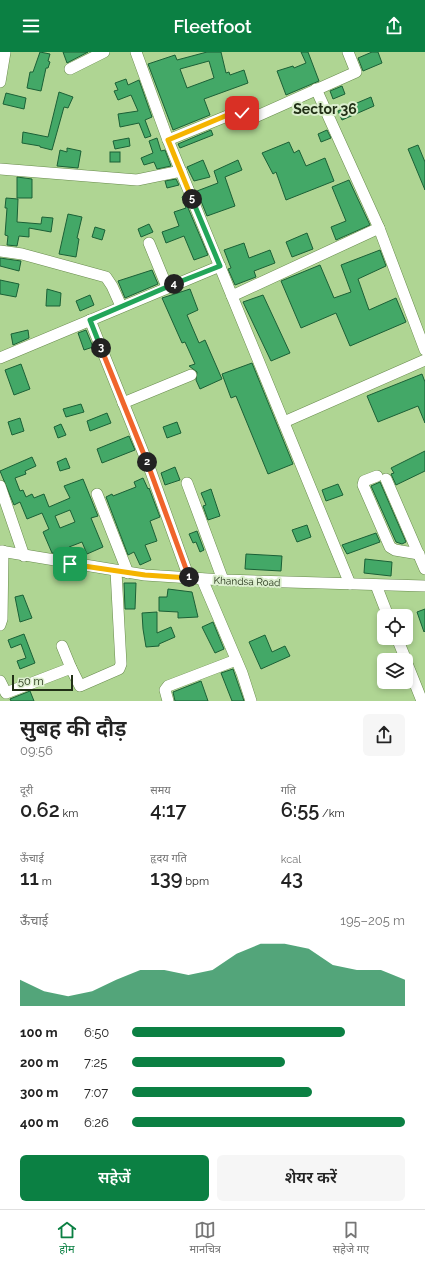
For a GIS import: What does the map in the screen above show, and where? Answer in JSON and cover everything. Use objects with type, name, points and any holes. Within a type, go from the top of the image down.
[{"type":"street","points":[[0,76],[5,52]]},
{"type":"street","points":[[70,69],[104,52]]},
{"type":"street","points":[[136,52],[168,140],[350,584]]},
{"type":"street","points":[[168,140],[237,112],[241,112],[250,118],[255,117],[356,72],[348,52]]},
{"type":"street","points":[[316,89],[379,228],[423,338],[425,350]]},
{"type":"street","points":[[0,169],[126,180],[147,180],[181,171]]},
{"type":"street","points":[[232,296],[379,228]]},
{"type":"street","points":[[149,243],[167,287]]},
{"type":"street","points":[[0,252],[22,254],[106,277],[121,306]]},
{"type":"street","points":[[0,358],[121,306],[220,266]]},
{"type":"street","points":[[90,320],[151,472],[189,578]]},
{"type":"street","points":[[284,422],[425,360]]},
{"type":"street","points":[[123,403],[191,375]]},
{"type":"street","points":[[419,554],[395,550],[390,547],[363,484],[364,482],[381,477],[419,554],[425,570]]},
{"type":"street","points":[[187,483],[223,580]]},
{"type":"street","points":[[0,486],[24,556]]},
{"type":"street","points":[[97,494],[128,573]]},
{"type":"street","points":[[0,625],[2,619],[1,551]]},
{"type":"street","name":"Khandsa Road","points":[[1,551],[128,573],[223,580],[425,586]]},
{"type":"street","points":[[62,646],[80,686],[119,669],[121,664],[116,571]]},
{"type":"street","points":[[202,579],[236,660],[251,701]]},
{"type":"street","points":[[376,585],[385,609]]},
{"type":"street","points":[[168,701],[164,690],[168,686],[236,660]]},
{"type":"street","points":[[0,681],[6,693],[71,668]]},
{"type":"street","points":[[413,678],[422,701]]},
{"type":"building","points":[[40,52],[50,54],[48,61],[50,62],[48,68],[46,68],[41,91],[27,88],[30,72],[33,72]]},
{"type":"building","points":[[63,52],[88,52],[67,63]]},
{"type":"building","points":[[207,52],[221,52],[226,73],[229,72],[230,75],[244,70],[248,83],[204,99],[210,115],[173,130],[148,64],[175,55],[177,60]],"holes":[[[209,61],[214,78],[187,88],[180,69]]]},
{"type":"building","points":[[301,52],[308,52],[319,81],[286,95],[277,71],[293,66],[294,68],[306,63]]},
{"type":"building","points":[[372,52],[378,52],[382,63],[363,71],[358,58]]},
{"type":"building","points":[[126,79],[128,85],[139,80],[152,117],[145,120],[151,136],[145,138],[139,123],[120,127],[118,114],[138,111],[131,95],[118,100],[114,91],[118,90],[115,83]]},
{"type":"building","points":[[342,86],[345,94],[333,99],[330,91]]},
{"type":"building","points":[[59,92],[73,97],[68,108],[64,107],[52,150],[22,143],[23,132],[48,137]]},
{"type":"building","points":[[6,93],[26,98],[24,109],[3,104]]},
{"type":"building","points":[[371,97],[374,106],[342,120],[338,111]]},
{"type":"building","points":[[211,130],[213,135],[180,148],[178,144]]},
{"type":"building","points":[[327,130],[331,138],[321,142],[318,134]]},
{"type":"building","points":[[129,138],[130,146],[115,149],[113,141]]},
{"type":"building","points":[[157,138],[161,151],[165,150],[171,166],[157,169],[154,162],[144,165],[141,158],[153,153],[149,141]]},
{"type":"building","points":[[289,142],[294,153],[299,150],[306,166],[325,158],[334,181],[286,200],[276,172],[273,174],[262,153]]},
{"type":"building","points":[[418,145],[425,162],[425,190],[408,149]]},
{"type":"building","points":[[67,148],[81,151],[78,168],[57,166],[60,150],[67,152]]},
{"type":"building","points":[[110,152],[120,152],[120,162],[110,162]]},
{"type":"building","points":[[203,160],[210,177],[194,181],[187,167]]},
{"type":"building","points":[[238,160],[242,170],[225,177],[235,206],[207,216],[197,191],[218,183],[214,171]]},
{"type":"building","points":[[17,177],[32,179],[32,198],[17,198]]},
{"type":"building","points":[[176,179],[179,185],[167,188],[165,181]]},
{"type":"building","points":[[349,180],[370,225],[336,240],[331,227],[346,221],[332,187]]},
{"type":"building","points":[[183,196],[208,255],[194,260],[184,236],[166,243],[162,232],[179,226],[174,212],[186,208],[182,197]]},
{"type":"building","points":[[6,198],[18,199],[17,222],[41,224],[42,217],[53,218],[51,232],[29,228],[29,237],[19,236],[17,246],[7,245],[8,236],[5,235],[7,208],[5,208]]},
{"type":"building","points":[[68,214],[82,217],[77,238],[79,239],[76,257],[59,254]]},
{"type":"building","points":[[149,224],[153,232],[141,237],[138,229]]},
{"type":"building","points":[[95,227],[105,230],[102,240],[92,237]]},
{"type":"building","points":[[307,233],[313,249],[292,257],[286,242]]},
{"type":"building","points":[[244,243],[249,258],[270,250],[275,263],[254,271],[256,277],[235,285],[228,269],[231,268],[224,250]]},
{"type":"building","points":[[380,250],[386,266],[358,279],[369,310],[396,298],[406,322],[350,346],[336,313],[301,328],[281,281],[320,265],[334,298],[351,292],[341,265]]},
{"type":"building","points":[[0,258],[21,261],[19,271],[0,266]]},
{"type":"building","points":[[152,270],[158,284],[125,298],[118,281]]},
{"type":"building","points":[[0,280],[19,284],[16,297],[0,294]]},
{"type":"building","points":[[47,289],[61,293],[60,306],[46,306]]},
{"type":"building","points":[[190,289],[198,310],[187,315],[199,343],[205,340],[222,379],[200,389],[196,380],[197,372],[189,366],[195,364],[185,342],[182,343],[162,298]]},
{"type":"building","points":[[90,295],[94,305],[80,311],[76,301]]},
{"type":"building","points":[[263,295],[290,353],[271,361],[243,302]]},
{"type":"building","points":[[28,330],[29,338],[13,345],[11,334]]},
{"type":"building","points":[[86,330],[93,347],[84,350],[78,333]]},
{"type":"building","points":[[252,363],[293,464],[268,474],[236,396],[231,398],[222,374]]},
{"type":"building","points":[[21,364],[30,389],[14,395],[5,370]]},
{"type":"building","points":[[422,374],[425,382],[425,423],[418,406],[378,422],[367,396]]},
{"type":"building","points":[[81,404],[84,412],[66,417],[63,409]]},
{"type":"building","points":[[107,413],[111,423],[90,431],[87,421]]},
{"type":"building","points":[[20,418],[24,431],[12,435],[8,422]]},
{"type":"building","points":[[177,422],[181,433],[167,438],[163,427]]},
{"type":"building","points":[[61,424],[66,435],[58,438],[54,427]]},
{"type":"building","points":[[129,436],[135,450],[102,463],[97,449]]},
{"type":"building","points":[[425,451],[425,471],[396,485],[391,474],[394,473],[391,468]]},
{"type":"building","points":[[32,457],[36,466],[25,471],[26,474],[15,478],[20,491],[23,490],[26,497],[32,494],[34,498],[44,494],[49,507],[70,498],[64,486],[83,479],[98,516],[91,518],[103,547],[87,554],[82,542],[69,547],[71,552],[66,555],[52,553],[43,532],[49,529],[42,513],[27,519],[20,502],[14,505],[0,471]],"holes":[[[70,510],[75,522],[60,528],[55,516]]]},
{"type":"building","points":[[66,458],[70,468],[60,471],[57,462]]},
{"type":"building","points":[[175,467],[180,480],[165,485],[161,473]]},
{"type":"building","points":[[143,478],[148,489],[149,488],[160,517],[150,521],[157,541],[145,545],[151,560],[140,565],[134,552],[128,555],[106,497],[112,494],[113,496],[136,487],[134,482]]},
{"type":"building","points":[[380,482],[406,542],[402,544],[396,542],[371,486]]},
{"type":"building","points":[[338,484],[343,495],[326,501],[322,490]]},
{"type":"building","points":[[211,489],[220,516],[208,520],[203,506],[206,505],[201,493]]},
{"type":"building","points":[[307,525],[311,537],[297,542],[292,530]]},
{"type":"building","points":[[197,531],[204,550],[200,552],[196,542],[193,543],[189,534]]},
{"type":"building","points":[[376,533],[380,542],[347,554],[342,545]]},
{"type":"building","points":[[246,554],[282,556],[281,571],[245,569]]},
{"type":"building","points":[[365,559],[392,562],[391,576],[364,573]]},
{"type":"building","points":[[124,583],[136,583],[135,609],[125,609]]},
{"type":"building","points":[[168,589],[192,592],[198,617],[178,618],[178,612],[159,611],[159,597],[167,597]]},
{"type":"building","points":[[23,595],[32,618],[20,622],[15,597]]},
{"type":"building","points":[[425,609],[425,631],[424,632],[417,612]]},
{"type":"building","points":[[157,612],[157,633],[171,627],[175,637],[159,644],[159,646],[146,647],[142,613]]},
{"type":"building","points":[[213,622],[224,649],[215,653],[202,627]]},
{"type":"building","points":[[24,634],[35,663],[20,669],[17,661],[26,658],[21,644],[11,648],[8,640]]},
{"type":"building","points":[[265,635],[272,652],[285,646],[290,656],[261,669],[249,642]]},
{"type":"building","points":[[233,669],[244,701],[232,701],[221,673]]},
{"type":"building","points":[[201,681],[208,701],[175,701],[173,692]]},
{"type":"building","points":[[30,691],[34,701],[11,701],[10,699]]},
{"type":"district","name":"Sector 36","points":[[325,109]]},
{"type":"route","points":[[70,564],[145,575],[189,578],[151,472],[90,320],[125,304],[220,266],[168,140],[230,114],[237,112],[242,113]]}]
